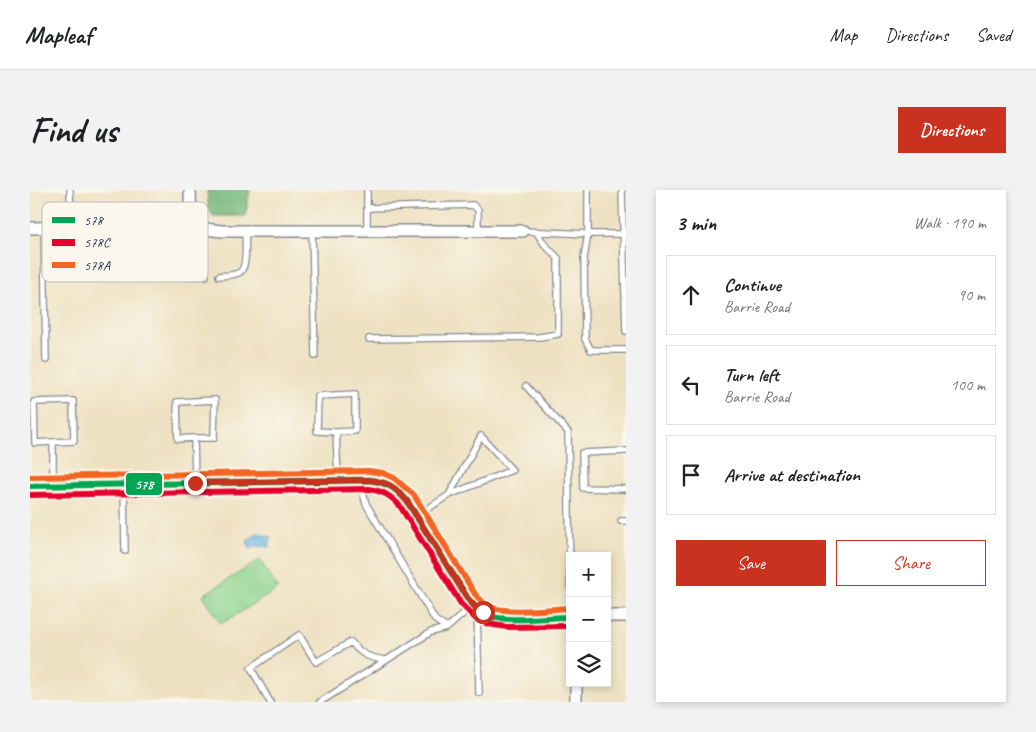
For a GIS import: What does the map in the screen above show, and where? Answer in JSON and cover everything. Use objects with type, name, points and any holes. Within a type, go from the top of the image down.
[{"type":"street","points":[[208,230],[523,231]]},
{"type":"street","points":[[30,486],[338,480],[384,482],[397,490],[407,501],[475,607],[489,616],[503,618],[566,617]]},
{"type":"street","points":[[611,616],[626,616]]},
{"type":"street","points":[[576,687],[576,702]]},
{"type":"lane","points":[[367,190],[368,231]]},
{"type":"lane","points":[[588,190],[588,234],[584,258],[585,339],[591,350],[626,350]]},
{"type":"lane","points":[[622,190],[626,331]]},
{"type":"lane","points":[[367,208],[473,205],[478,210],[478,231]]},
{"type":"lane","points":[[219,276],[241,271],[244,265],[245,231]]},
{"type":"lane","points":[[312,231],[315,356]]},
{"type":"lane","points":[[523,231],[537,233],[624,234]]},
{"type":"lane","points":[[369,339],[539,337],[558,334],[558,258],[545,245],[537,233]]},
{"type":"lane","points":[[45,282],[46,360]]},
{"type":"lane","points":[[526,386],[568,432],[570,552]]},
{"type":"lane","points":[[355,394],[355,431],[336,432],[317,431],[318,396],[355,394]]},
{"type":"lane","points":[[215,400],[214,438],[194,438],[178,439],[177,402],[215,400]]},
{"type":"lane","points":[[73,401],[74,441],[53,442],[35,443],[34,402],[73,401]]},
{"type":"lane","points":[[336,432],[338,480]]},
{"type":"lane","points":[[416,516],[449,495],[512,470],[481,436],[449,495]]},
{"type":"lane","points":[[194,438],[195,483]]},
{"type":"lane","points":[[53,442],[53,485]]},
{"type":"lane","points":[[626,451],[582,452],[582,488],[626,488]]},
{"type":"lane","points":[[360,480],[366,504],[435,620],[447,628]]},
{"type":"lane","points":[[124,484],[125,551]]},
{"type":"lane","points":[[320,702],[431,632],[447,628],[475,607]]},
{"type":"lane","points":[[475,607],[479,693]]},
{"type":"lane","points":[[270,702],[251,668],[298,635],[316,662],[351,642],[360,653],[384,660]]},
{"type":"green space","points":[[207,190],[250,190],[245,216],[213,216],[208,208]]},
{"type":"green space","points":[[260,560],[278,589],[221,624],[203,595]]},
{"type":"water","points":[[257,533],[271,537],[269,547],[257,546],[250,549],[247,541]]},
{"type":"transit line","name":"578A","points":[[30,477],[369,471],[383,473],[394,478],[414,495],[480,600],[490,607],[508,610],[566,608]]},
{"type":"transit line","name":"578","points":[[30,486],[375,481],[390,486],[407,501],[468,599],[483,613],[504,619],[566,617]]},
{"type":"transit line","name":"578C","points":[[30,495],[374,490],[386,494],[400,506],[461,604],[475,618],[488,624],[507,627],[566,626]]},
{"type":"route","points":[[195,483],[369,480],[384,482],[397,490],[407,501],[468,599],[477,609],[483,612]]}]
